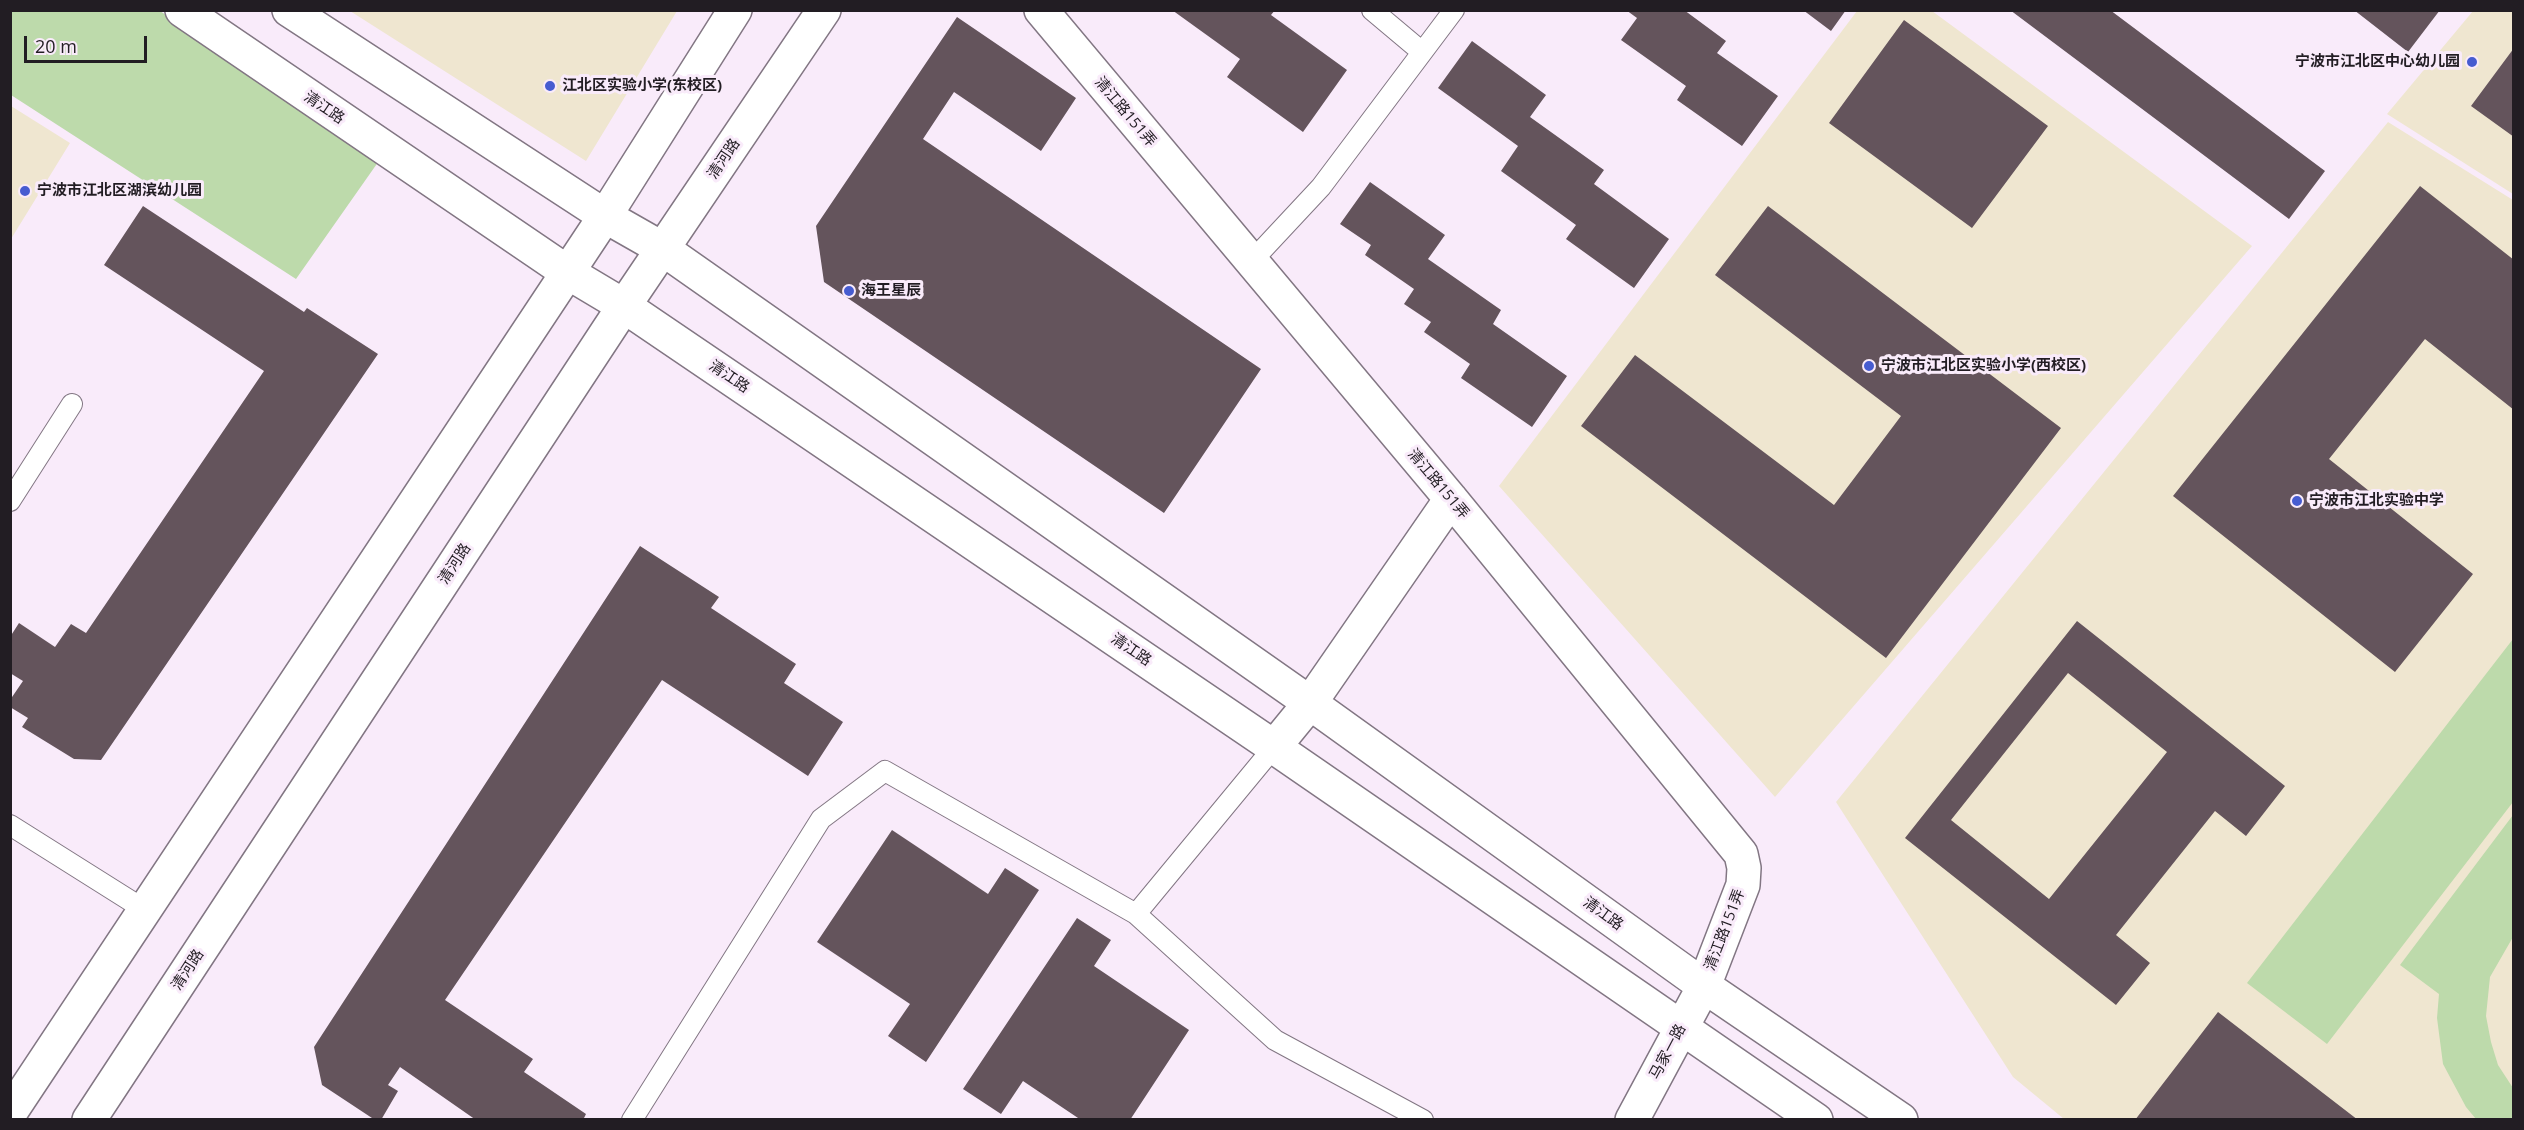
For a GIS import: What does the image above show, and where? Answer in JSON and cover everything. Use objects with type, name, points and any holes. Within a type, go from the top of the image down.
[{"type":"street","name":"清江路","points":[[182,10],[567,272],[624,306],[1274,747],[1816,1119]]},
{"type":"street","name":"清江路","points":[[289,10],[605,216],[663,249],[1310,703],[1704,986],[1901,1119]]},
{"type":"street","points":[[10,1113],[605,216],[735,10]]},
{"type":"street","name":"清河路","points":[[89,1119],[624,306],[824,10]]},
{"type":"street","name":"清江路151弄","points":[[1041,10],[1451,499],[1741,854],[1744,868],[1743,885],[1704,986]]},
{"type":"street","points":[[1274,747],[1310,703],[1451,499]]},
{"type":"street","name":"马家一路","points":[[1632,1119],[1704,986]]},
{"type":"lane","points":[[1372,10],[1422,52]]},
{"type":"lane","points":[[1251,262],[1321,187],[1454,10]]},
{"type":"lane","points":[[10,501],[72,404]]},
{"type":"lane","points":[[1136,914],[1274,747]]},
{"type":"lane","points":[[632,1119],[821,819],[885,771],[1136,914],[1275,1040],[1423,1119]]},
{"type":"lane","points":[[10,825],[146,910]]},
{"type":"shaded area","name":"江北区实验小学(东校区)","points":[[677,10],[586,161],[350,11]]},
{"type":"shaded area","name":"宁波市江北区实验小学(西校区)","points":[[1857,11],[1932,11],[2252,246],[1775,797],[1499,486]]},
{"type":"shaded area","name":"宁波市江北区中心幼儿园","points":[[2473,11],[2513,11],[2513,194],[2387,114]]},
{"type":"shaded area","name":"宁波市江北区湖滨幼儿园","points":[[11,106],[70,143],[11,239]]},
{"type":"shaded area","name":"宁波市江北实验中学","points":[[2388,122],[2513,200],[2513,1119],[2064,1119],[2013,1077],[1836,802]]},
{"type":"green space","points":[[10,11],[160,11],[381,158],[296,279],[11,95]]},
{"type":"green space","points":[[2513,639],[2513,802],[2327,1044],[2247,983]]},
{"type":"green space","points":[[2513,815],[2513,937],[2490,977],[2486,1016],[2498,1065],[2513,1088],[2513,1119],[2476,1119],[2466,1107],[2443,1064],[2437,1018],[2439,994],[2400,965]]},
{"type":"building","points":[[1172,10],[1275,10],[1271,15],[1347,70],[1303,132],[1227,77],[1240,59]]},
{"type":"building","points":[[1626,10],[1684,10],[1726,41],[1717,53],[1778,96],[1742,146],[1677,100],[1686,86],[1621,40],[1637,18]]},
{"type":"building","points":[[1803,10],[1846,10],[1831,31]]},
{"type":"building","points":[[2010,10],[2110,10],[2325,171],[2289,219]]},
{"type":"building","points":[[2354,10],[2440,10],[2408,52]]},
{"type":"building","points":[[957,17],[1076,98],[1041,151],[954,92],[923,139],[1261,369],[1164,513],[824,282],[816,226]]},
{"type":"building","points":[[1904,20],[2048,126],[1972,228],[1829,123]]},
{"type":"building","points":[[1472,41],[1546,95],[1530,117],[1604,170],[1594,184],[1669,239],[1634,288],[1566,239],[1576,225],[1501,171],[1518,146],[1438,88]]},
{"type":"building","points":[[2514,48],[2514,137],[2471,106]]},
{"type":"building","points":[[1370,182],[1445,235],[1428,259],[1501,310],[1493,324],[1567,376],[1532,427],[1461,378],[1470,364],[1424,332],[1431,322],[1404,304],[1414,289],[1365,255],[1371,245],[1340,224]]},
{"type":"building","points":[[2420,186],[2514,260],[2514,410],[2425,339],[2329,459],[2473,574],[2395,672],[2173,496]]},
{"type":"building","points":[[143,206],[304,312],[307,308],[378,354],[101,760],[74,759],[22,727],[28,718],[10,707],[10,700],[23,681],[10,673],[10,637],[19,623],[55,647],[71,624],[86,633],[264,371],[104,265]]},
{"type":"building","points":[[1768,206],[2061,428],[1886,658],[1581,426],[1635,355],[1834,505],[1901,416],[1715,275]]},
{"type":"building","points":[[640,546],[719,597],[711,608],[796,664],[784,683],[843,722],[808,776],[662,680],[445,1000],[533,1059],[524,1072],[586,1114],[583,1120],[476,1120],[400,1067],[388,1085],[398,1091],[381,1120],[375,1120],[322,1085],[314,1047]]},
{"type":"building","points":[[2077,621],[2285,786],[2246,836],[2215,811],[2116,935],[2150,963],[2116,1005],[1905,838]],"holes":[[[2068,673],[2167,752],[2049,899],[1951,820]]]},
{"type":"building","points":[[892,830],[988,894],[1005,868],[1039,890],[926,1062],[888,1036],[910,1004],[817,942]]},
{"type":"building","points":[[1077,918],[1111,940],[1094,966],[1189,1030],[1130,1120],[1081,1120],[1023,1081],[1001,1114],[963,1089]]},
{"type":"building","points":[[2218,1012],[2358,1120],[2135,1120]]},
{"type":"place","name":"宁波市江北区中心幼儿园","points":[[2472,62]]},
{"type":"place","name":"江北区实验小学(东校区)","points":[[550,86]]},
{"type":"place","name":"宁波市江北区湖滨幼儿园","points":[[25,191]]},
{"type":"place","name":"海王星辰","points":[[849,291]]},
{"type":"place","name":"宁波市江北区实验小学(西校区)","points":[[1869,366]]},
{"type":"place","name":"宁波市江北实验中学","points":[[2297,501]]}]
